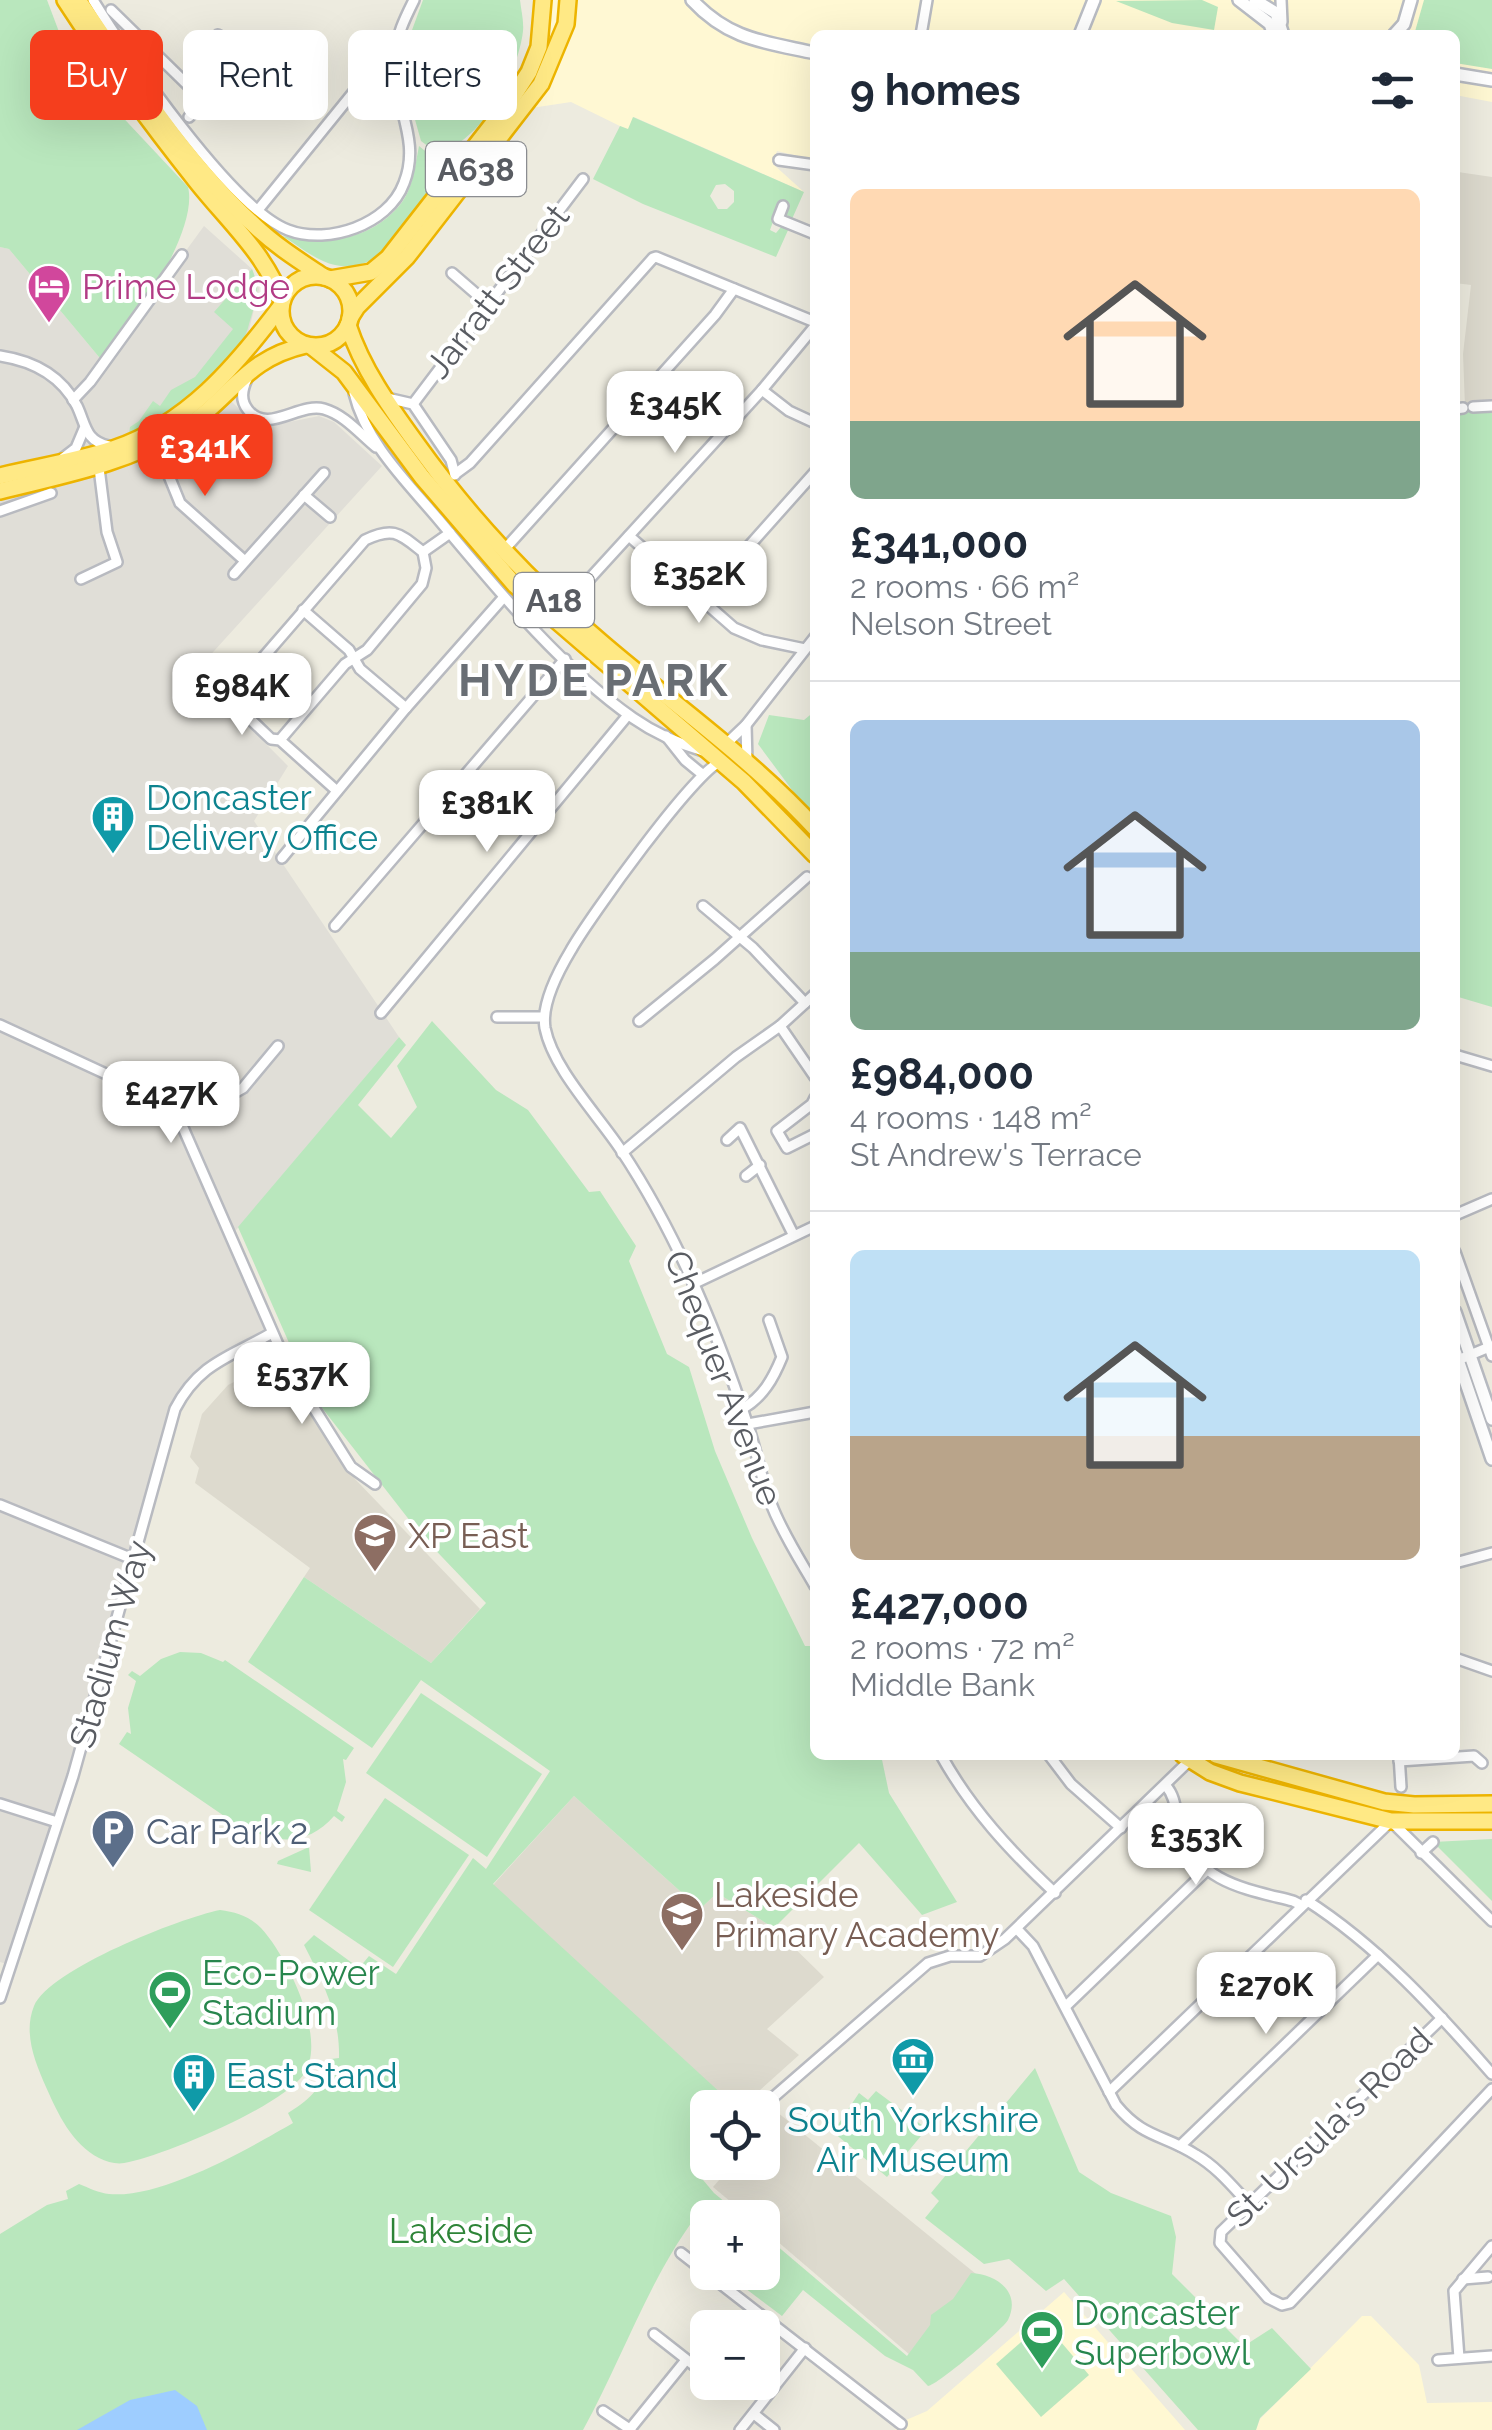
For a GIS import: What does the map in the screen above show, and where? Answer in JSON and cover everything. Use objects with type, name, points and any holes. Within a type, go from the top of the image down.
[{"type":"highway","points":[[64,0],[134,102],[258,254],[276,284],[281,316],[291,336],[308,345]]},
{"type":"highway","points":[[0,491],[99,468],[156,444],[207,412],[266,357],[331,342],[349,322],[350,305],[344,290],[279,246],[225,196],[132,79],[78,0]]},
{"type":"highway","name":"A638","points":[[327,278],[371,272],[388,258],[496,121],[529,72],[539,47],[543,0]]},
{"type":"highway","name":"A638","points":[[349,322],[358,306],[407,257],[541,84],[566,24],[568,0]]},
{"type":"highway","points":[[0,476],[116,448],[142,438],[189,410],[222,378],[298,280],[309,276],[327,278]]},
{"type":"highway","name":"A18","points":[[349,322],[359,355],[384,398],[455,494],[562,609],[719,753],[810,850]]},
{"type":"highway","name":"A18","points":[[308,345],[351,380],[422,478],[515,585],[719,753],[747,763],[810,823]]},
{"type":"highway","points":[[1193,1760],[1210,1772],[1240,1783],[1392,1821],[1492,1821]]},
{"type":"highway","points":[[1245,1760],[1266,1770],[1384,1802],[1492,1804]]},
{"type":"street","points":[[93,0],[113,30]]},
{"type":"street","points":[[163,99],[231,186],[289,230],[321,235],[367,224],[396,198],[408,171],[411,144],[394,57],[414,0]]},
{"type":"street","points":[[692,0],[734,34],[810,52]]},
{"type":"street","points":[[921,30],[927,0]]},
{"type":"street","points":[[1082,30],[1094,0]]},
{"type":"street","points":[[1239,0],[1269,30]]},
{"type":"street","points":[[1255,0],[1276,13],[1281,30]]},
{"type":"street","points":[[1281,0],[1283,30]]},
{"type":"street","points":[[1404,30],[1411,0]]},
{"type":"street","points":[[112,10],[132,30]]},
{"type":"street","points":[[163,60],[183,80]]},
{"type":"street","points":[[1460,75],[1492,80]]},
{"type":"street","points":[[258,210],[348,107]]},
{"type":"street","points":[[779,160],[810,165]]},
{"type":"street","name":"Jarratt Street","points":[[413,404],[583,180]]},
{"type":"street","points":[[783,206],[776,223],[810,233]]},
{"type":"street","points":[[73,400],[182,255]]},
{"type":"street","points":[[455,474],[470,464],[656,256],[810,322]]},
{"type":"street","points":[[452,273],[489,305]]},
{"type":"street","points":[[504,550],[716,314],[734,289]]},
{"type":"street","points":[[562,609],[762,390],[810,330]]},
{"type":"street","points":[[0,356],[38,366],[64,387],[96,443],[116,448]]},
{"type":"street","points":[[251,368],[242,397],[257,417],[275,420],[296,410],[321,408],[340,416],[382,452],[504,597],[565,659],[628,714],[666,735],[719,753]]},
{"type":"street","points":[[351,380],[358,407],[382,452]]},
{"type":"street","points":[[762,390],[798,417],[810,421]]},
{"type":"street","points":[[384,398],[413,404],[451,460],[455,494]]},
{"type":"street","points":[[1464,408],[1492,406]]},
{"type":"street","points":[[340,416],[350,416],[358,407]]},
{"type":"street","points":[[56,463],[76,448],[84,428]]},
{"type":"street","points":[[156,444],[180,502],[245,561]]},
{"type":"street","points":[[81,579],[117,562],[107,532],[99,468]]},
{"type":"street","points":[[234,574],[324,473]]},
{"type":"street","points":[[700,601],[810,478]]},
{"type":"street","points":[[0,511],[51,493]]},
{"type":"street","points":[[304,495],[330,517]]},
{"type":"street","points":[[280,740],[315,697],[367,650],[422,584],[426,568],[423,552],[397,533],[382,532],[365,540],[228,698],[271,739],[280,740],[337,790]]},
{"type":"street","points":[[423,552],[450,533]]},
{"type":"street","points":[[629,536],[724,622],[747,634],[805,648]]},
{"type":"street","points":[[282,858],[504,597]]},
{"type":"street","points":[[303,610],[355,658],[360,670],[406,708]]},
{"type":"street","points":[[497,1017],[544,1017],[569,952],[702,774],[810,642]]},
{"type":"street","points":[[335,926],[565,659]]},
{"type":"street","points":[[381,1013],[628,714]]},
{"type":"street","points":[[746,725],[747,763]]},
{"type":"street","points":[[666,735],[702,774]]},
{"type":"street","points":[[639,1020],[807,877]]},
{"type":"street","points":[[703,906],[805,1003]]},
{"type":"street","points":[[622,1152],[810,998]]},
{"type":"street","name":"Chequer Avenue","points":[[544,1017],[558,1061],[622,1152],[693,1284],[748,1424],[770,1502],[810,1577]]},
{"type":"street","points":[[0,1026],[143,1091],[180,1123],[296,1382],[355,1471],[375,1484]]},
{"type":"street","points":[[780,1026],[810,1070]]},
{"type":"street","points":[[180,1123],[244,1088],[278,1046]]},
{"type":"street","points":[[1460,1056],[1492,1066]]},
{"type":"street","points":[[810,1106],[777,1131],[787,1148],[810,1136]]},
{"type":"street","points":[[726,1140],[740,1128],[794,1234]]},
{"type":"street","points":[[746,1176],[760,1165]]},
{"type":"street","points":[[1460,1213],[1492,1199]]},
{"type":"street","points":[[693,1284],[810,1228]]},
{"type":"street","points":[[1460,1266],[1491,1350],[1461,1356]]},
{"type":"street","points":[[742,1409],[765,1390],[782,1357],[769,1320]]},
{"type":"street","name":"Stadium Way","points":[[0,1998],[73,1776],[160,1462],[184,1393],[215,1361],[272,1333]]},
{"type":"street","points":[[1461,1356],[1492,1418]]},
{"type":"street","points":[[1461,1356],[1492,1458]]},
{"type":"street","points":[[748,1424],[810,1413]]},
{"type":"street","points":[[0,1505],[135,1560]]},
{"type":"street","points":[[1460,1562],[1492,1553]]},
{"type":"street","points":[[1460,1660],[1492,1671]]},
{"type":"street","points":[[1460,1756],[1474,1756],[1482,1762]]},
{"type":"street","points":[[944,1760],[974,1809],[1054,1893]]},
{"type":"street","points":[[1052,1760],[1071,1784],[1121,1828]]},
{"type":"street","points":[[780,2092],[928,1963],[950,1956],[987,1954],[1166,1786],[1187,1760]]},
{"type":"street","points":[[1259,1760],[1266,1770]]},
{"type":"street","points":[[1399,1760],[1400,1787]]},
{"type":"street","points":[[1166,1786],[1173,1794],[1185,1842],[1206,1871],[1232,1886],[1304,1903],[1338,1920],[1442,2018],[1492,2074]]},
{"type":"street","points":[[1384,1802],[1392,1821],[1421,1853],[1492,1921]]},
{"type":"street","points":[[0,1804],[57,1822]]},
{"type":"street","points":[[1109,2092],[1392,1821]]},
{"type":"street","points":[[1421,1853],[1433,1842]]},
{"type":"street","points":[[1066,2006],[1206,1871]]},
{"type":"street","points":[[1017,1929],[1033,1946],[1116,2105],[1136,2127],[1204,2160],[1249,2204]]},
{"type":"street","points":[[1180,2146],[1378,1955]]},
{"type":"street","name":"St. Ursula's Road","points":[[1442,2018],[1218,2237],[1268,2298],[1282,2305],[1290,2303],[1492,2089]]},
{"type":"street","points":[[1458,2358],[1454,2291],[1492,2246]]},
{"type":"street","points":[[681,2253],[901,2424]]},
{"type":"street","points":[[1462,2279],[1484,2278],[1480,2261]]},
{"type":"street","points":[[654,2334],[690,2363]]},
{"type":"street","points":[[740,2430],[805,2348]]},
{"type":"street","points":[[1438,2360],[1492,2356]]},
{"type":"street","points":[[604,2411],[630,2430],[686,2360]]},
{"type":"street","points":[[754,2414],[774,2430]]},
{"type":"shaded area","points":[[543,0],[1492,0],[1492,102],[1460,96],[1460,30],[810,30],[810,159],[777,151],[773,164],[804,192],[634,117],[628,130],[571,102],[518,110]]},
{"type":"shaded area","points":[[1460,172],[1492,177],[1492,403],[1465,406],[1463,354],[1471,285],[1460,284]]},
{"type":"shaded area","points":[[204,226],[252,269],[259,289],[247,338],[210,381],[259,428],[319,416],[334,422],[382,466],[195,672],[288,766],[254,821],[399,1037],[231,1236],[272,1333],[235,1351],[183,1393],[10,1965],[0,1962],[0,247],[9,249],[104,363]]},
{"type":"shaded area","points":[[258,1370],[273,1382],[288,1378],[355,1479],[480,1609],[431,1663],[304,1577],[310,1568],[195,1483],[199,1468],[190,1457],[202,1414],[228,1385]]},
{"type":"shaded area","name":"Lakeside Primary Academy","points":[[574,1796],[700,1909],[717,1893],[774,1928],[824,1977],[767,2029],[799,2055],[760,2090],[717,2090],[493,1885]]},
{"type":"shaded area","points":[[780,2114],[976,2274],[910,2355],[780,2244],[780,2200],[729,2200],[713,2187],[719,2180],[780,2180]]},
{"type":"shaded area","points":[[1064,2292],[1185,2430],[895,2430],[927,2411]]},
{"type":"shaded area","points":[[1362,2316],[1371,2316],[1419,2365],[1427,2403],[1492,2402],[1492,2430],[1256,2430],[1260,2419]]},
{"type":"green space","points":[[0,0],[47,0],[58,30],[30,30],[30,120],[125,120],[188,187],[189,206],[161,278],[104,363],[9,249],[0,247]]},
{"type":"green space","points":[[423,0],[520,0],[523,31],[517,58],[517,30],[412,30]]},
{"type":"green space","points":[[1202,0],[1218,7],[1214,30],[1172,23],[1116,1]]},
{"type":"green space","points":[[1424,0],[1492,0],[1492,69],[1460,64],[1460,30],[1415,30]]},
{"type":"green space","points":[[633,117],[804,192],[792,219],[786,214],[788,204],[780,202],[770,230],[776,233],[781,227],[789,228],[776,257],[643,204],[593,179],[620,126],[628,129]],"holes":[[[725,184],[734,191],[734,202],[727,209],[718,209],[710,196],[716,185]]]},
{"type":"green space","points":[[415,120],[483,120],[453,146],[437,153],[421,141]]},
{"type":"green space","points":[[419,146],[436,160],[442,180],[393,244],[378,256],[361,264],[343,266],[318,259],[282,236],[330,240],[374,227],[404,200]]},
{"type":"green space","points":[[252,269],[257,292],[255,306],[230,363],[183,404],[129,434],[130,427],[153,401],[160,406],[171,390],[195,377],[233,329],[214,312]]},
{"type":"green space","points":[[1492,406],[1492,1007],[1460,997],[1460,409]]},
{"type":"green space","points":[[769,715],[804,720],[810,715],[810,814],[758,744]]},
{"type":"green space","name":"Lakeside","points":[[432,1021],[496,1090],[528,1110],[589,1192],[600,1191],[636,1246],[629,1261],[667,1354],[689,1367],[715,1451],[752,1538],[805,1646],[810,1646],[810,1760],[882,1760],[889,1793],[957,1902],[922,1915],[859,1843],[774,1928],[717,1893],[700,1909],[574,1796],[493,1884],[717,2090],[690,2090],[690,2180],[703,2180],[722,2200],[690,2200],[690,2225],[653,2286],[583,2430],[0,2430],[0,2234],[47,2205],[68,2199],[66,2191],[79,2184],[109,2194],[153,2189],[204,2170],[293,2123],[288,2113],[316,2090],[331,2059],[339,2058],[333,2014],[304,1945],[314,1935],[359,1968],[369,1956],[396,1974],[473,1858],[486,1869],[550,1771],[421,1680],[372,1748],[248,1662],[304,1577],[431,1663],[486,1603],[421,1535],[312,1395],[238,1227],[399,1037],[406,1045],[358,1105],[391,1138],[417,1107],[397,1066]]},
{"type":"green space","points":[[180,1652],[225,1660],[354,1748],[343,1759],[346,1782],[337,1811],[345,1817],[342,1822],[334,1816],[316,1831],[296,1839],[274,1838],[251,1830],[249,1833],[119,1744],[127,1732],[131,1734],[128,1708],[136,1681],[128,1675],[132,1671],[140,1676],[161,1659]]},
{"type":"green space","points":[[421,1693],[542,1774],[487,1857],[366,1773]]},
{"type":"green space","points":[[385,1798],[469,1855],[393,1967],[309,1910]]},
{"type":"green space","points":[[1492,1839],[1492,1901],[1433,1842]]},
{"type":"green space","points":[[309,1847],[311,1872],[277,1864],[278,1861]]},
{"type":"green space","name":"Eco-Power Stadium","points":[[220,1910],[242,1915],[261,1928],[292,1977],[311,2040],[304,2074],[273,2100],[196,2139],[125,2163],[99,2158],[81,2145],[67,2127],[42,2077],[30,2037],[34,2006],[45,1992],[89,1961],[176,1923]]},
{"type":"green space","points":[[1035,2068],[1079,2172],[1111,2193],[1171,2216],[1176,2237],[1172,2274],[1244,2346],[1272,2328],[1311,2369],[1260,2418],[1256,2430],[1198,2430],[1064,2279],[1046,2291],[1009,2259],[984,2264],[925,2218],[939,2201],[931,2193]]},
{"type":"green space","points":[[876,2091],[923,2126],[930,2125],[887,2177],[833,2132],[859,2093],[868,2100]]},
{"type":"green space","points":[[780,2248],[907,2356],[930,2325],[931,2315],[953,2299],[971,2273],[997,2281],[1012,2301],[1008,2320],[995,2334],[928,2386],[913,2370],[885,2356],[803,2290],[782,2316],[780,2310],[774,2310],[748,2290],[780,2290]]},
{"type":"green space","name":"Doncaster Superbowl","points":[[1044,2322],[1089,2375],[1041,2417],[996,2364]]},
{"type":"water","points":[[175,2390],[197,2406],[207,2430],[77,2430],[130,2400]]},
{"type":"place","name":"Prime Lodge","points":[[49,324]]},
{"type":"place","name":"Doncaster Delivery Office","points":[[113,855]]},
{"type":"place","name":"XP East","points":[[375,1573]]},
{"type":"place","name":"Car Park 2","points":[[113,1869]]},
{"type":"place","name":"Lakeside Primary Academy","points":[[682,1952]]},
{"type":"place","name":"Eco-Power Stadium","points":[[170,2030]]},
{"type":"place","name":"South Yorkshire Air Museum","points":[[913,2097]]},
{"type":"place","name":"East Stand","points":[[194,2113]]},
{"type":"place","name":"Doncaster Superbowl","points":[[1042,2370]]},
{"type":"district","name":"HYDE PARK","points":[[594,680]]}]
